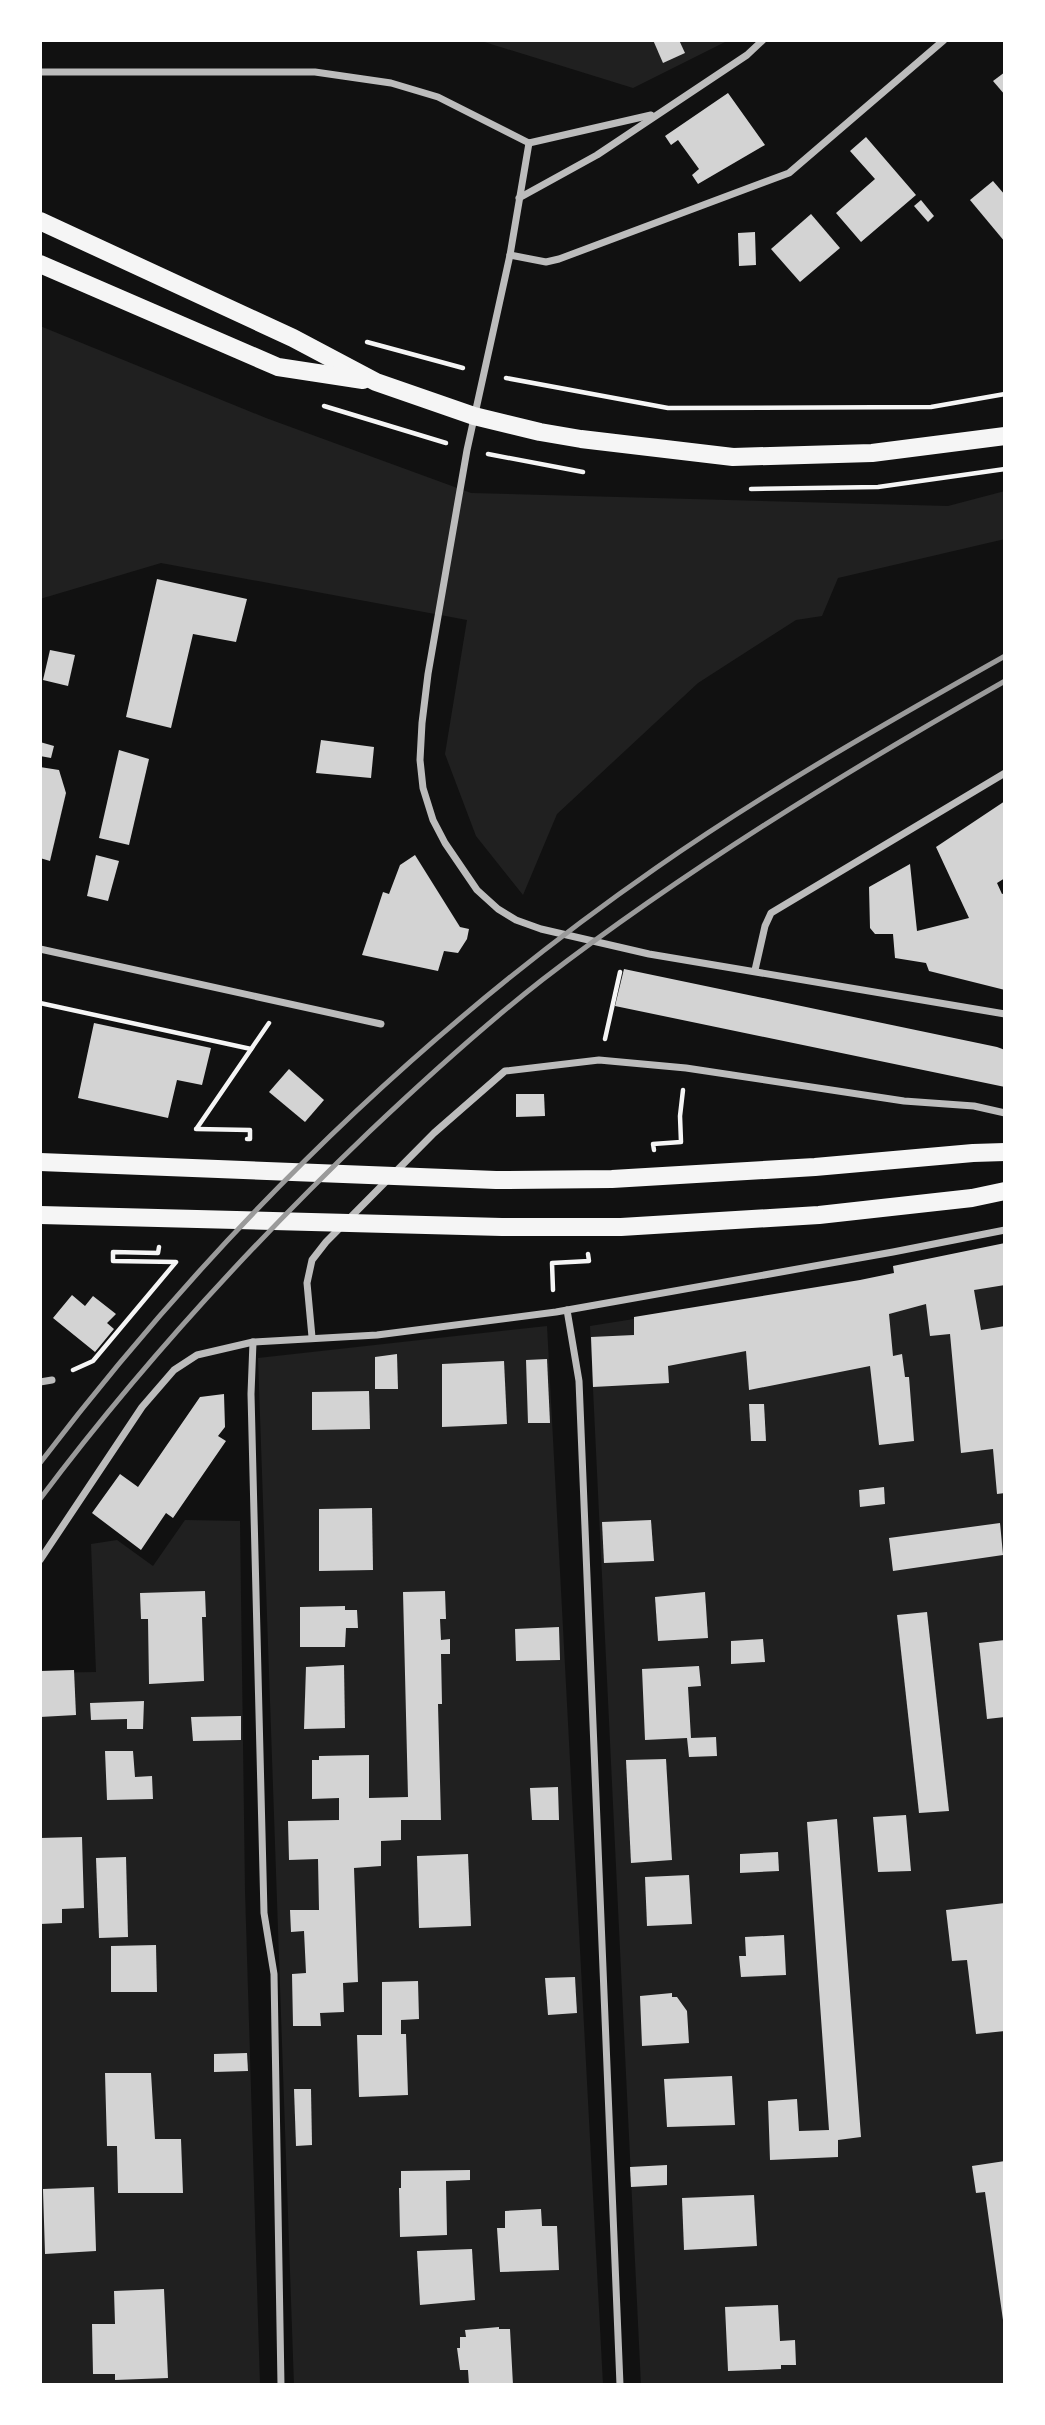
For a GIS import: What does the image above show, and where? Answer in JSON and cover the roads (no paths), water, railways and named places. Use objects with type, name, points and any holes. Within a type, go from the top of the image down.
[{"type":"main road","points":[[40,221],[293,338],[376,382],[474,416],[568,438],[733,457],[872,453],[1005,436]]},
{"type":"main road","points":[[40,264],[278,367],[376,382]]},
{"type":"main road","points":[[40,1162],[496,1180],[612,1179],[1005,1152]]},
{"type":"main road","points":[[40,1215],[586,1227],[819,1215],[972,1198],[1005,1191]]},
{"type":"street","points":[[519,198],[597,155],[747,55],[763,40]]},
{"type":"street","points":[[510,255],[546,262],[559,259],[789,173],[944,40]]},
{"type":"street","points":[[40,72],[315,72],[391,83],[438,97],[529,143],[655,114]]},
{"type":"street","points":[[529,143],[510,255],[474,416],[428,674],[422,723],[421,769],[433,820],[461,869],[477,890],[498,909],[516,920],[541,929],[613,947],[1005,1014]]},
{"type":"street","points":[[755,970],[765,926],[771,913],[1005,773]]},
{"type":"street","points":[[40,949],[381,1024]]},
{"type":"street","points":[[312,1337],[307,1283],[312,1260],[326,1242],[434,1133],[505,1071],[599,1060],[686,1068],[904,1101],[974,1106],[1005,1112]]},
{"type":"street","points":[[40,1560],[142,1407],[174,1370],[197,1355],[253,1342],[377,1335],[567,1310],[1005,1230]]},
{"type":"street","points":[[567,1310],[579,1381],[620,2385]]},
{"type":"street","points":[[253,1342],[251,1394],[260,1792],[264,1913],[274,1974],[281,2385]]},
{"type":"street","points":[[40,1382],[52,1380]]},
{"type":"railway","points":[[40,1463],[176,1297],[249,1218],[403,1068],[485,998],[569,931],[698,839],[828,758],[1005,656]]},
{"type":"railway","points":[[40,1499],[116,1402],[239,1263],[369,1132],[498,1016],[597,939],[710,860],[886,750],[1005,681]]}]
